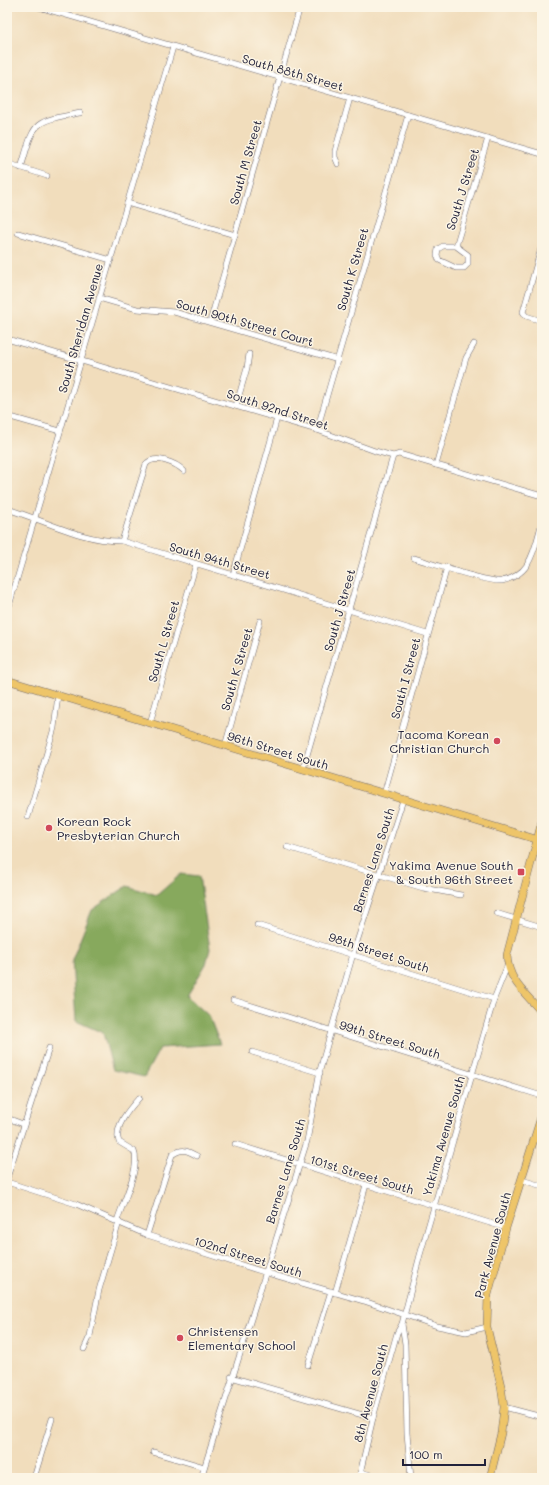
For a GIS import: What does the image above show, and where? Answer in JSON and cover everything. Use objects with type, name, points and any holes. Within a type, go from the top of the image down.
[{"type":"main road","name":"96th Street South","points":[[7,680],[539,840]]},
{"type":"main road","name":"Yakima Avenue South","points":[[542,821],[539,840],[515,919],[508,949],[508,964],[514,983],[542,1013]]},
{"type":"main road","name":"Park Avenue South","points":[[490,1478],[501,1433],[504,1407],[501,1386],[487,1327],[488,1295],[506,1228],[542,1114]]},
{"type":"street","name":"South 88th Street","points":[[39,7],[542,154]]},
{"type":"street","name":"South M Street","points":[[210,322],[300,7]]},
{"type":"street","name":"South Sheridan Avenue","points":[[7,613],[10,595],[35,517],[173,47]]},
{"type":"street","points":[[338,164],[335,157],[335,151],[350,98]]},
{"type":"street","points":[[21,168],[31,134],[37,125],[46,120],[80,113]]},
{"type":"street","name":"South K Street","points":[[318,430],[408,115]]},
{"type":"street","name":"South J Street","points":[[456,246],[488,138]]},
{"type":"street","points":[[7,163],[46,176]]},
{"type":"street","points":[[127,203],[235,235]]},
{"type":"street","points":[[18,233],[110,260]]},
{"type":"street","points":[[542,245],[523,312],[526,316],[542,321]]},
{"type":"street","name":"South J Street","points":[[443,246],[456,246],[468,255],[468,264],[464,268],[447,265],[439,260],[437,256],[438,249],[443,246]]},
{"type":"street","name":"South 90th Street Court","points":[[99,298],[137,309],[174,312],[338,360]]},
{"type":"street","name":"South 92nd Street","points":[[7,339],[318,430],[393,456],[399,454],[542,496]]},
{"type":"street","points":[[436,465],[466,358],[474,344]]},
{"type":"street","points":[[236,406],[247,368],[249,354]]},
{"type":"street","points":[[7,416],[60,431]]},
{"type":"street","points":[[233,575],[277,418]]},
{"type":"street","name":"South J Street","points":[[303,769],[350,610],[393,456]]},
{"type":"street","points":[[122,541],[144,469],[149,460],[157,459],[172,463],[184,471]]},
{"type":"street","name":"South 94th Street","points":[[7,509],[35,517],[47,524],[111,542],[122,541],[428,634]]},
{"type":"street","points":[[414,558],[495,581],[501,581],[515,576],[528,564],[542,522]]},
{"type":"street","name":"South L Street","points":[[150,723],[196,564]]},
{"type":"street","name":"South I Street","points":[[384,794],[446,568]]},
{"type":"street","name":"South K Street","points":[[225,746],[260,621]]},
{"type":"street","points":[[28,817],[54,728],[58,695]]},
{"type":"street","name":"Barnes Lane South","points":[[201,1478],[264,1272],[310,1132],[320,1073],[331,1031],[353,954],[403,800]]},
{"type":"street","points":[[287,846],[423,888],[461,895]]},
{"type":"street","points":[[496,913],[542,927]]},
{"type":"street","name":"98th Street South","points":[[257,925],[494,999]]},
{"type":"street","name":"Yakima Avenue South","points":[[404,1315],[471,1075],[494,999],[508,964]]},
{"type":"street","name":"99th Street South","points":[[233,1000],[542,1096]]},
{"type":"street","points":[[7,1178],[48,1048]]},
{"type":"street","points":[[252,1052],[320,1073]]},
{"type":"street","points":[[84,1349],[90,1336],[99,1290],[136,1158],[134,1151],[119,1142],[118,1133],[126,1115],[139,1098]]},
{"type":"street","points":[[7,1118],[23,1124]]},
{"type":"street","name":"101st Street South","points":[[235,1144],[506,1228]]},
{"type":"street","points":[[147,1235],[172,1155],[179,1150],[184,1150],[197,1156]]},
{"type":"street","points":[[522,1180],[542,1186]]},
{"type":"street","name":"102nd Street South","points":[[7,1182],[76,1204],[118,1221],[147,1235],[404,1315],[458,1331],[473,1331],[487,1327]]},
{"type":"street","points":[[308,1365],[333,1292],[366,1185]]},
{"type":"street","name":"8th Avenue South","points":[[359,1478],[373,1418],[397,1333],[402,1324],[404,1315]]},
{"type":"street","points":[[402,1324],[404,1334],[407,1432],[411,1478]]},
{"type":"street","points":[[232,1377],[373,1418]]},
{"type":"street","points":[[504,1407],[542,1417]]},
{"type":"street","points":[[34,1478],[52,1419]]},
{"type":"street","points":[[153,1452],[204,1467]]},
{"type":"street","points":[[361,1472],[381,1478]]},
{"type":"green space","points":[[181,874],[199,876],[210,949],[206,964],[187,996],[209,1016],[220,1044],[160,1048],[144,1077],[113,1070],[103,1033],[76,1021],[72,960],[92,910],[127,886],[157,895]]},
{"type":"place","name":"Tacoma Korean Christian Church","points":[[497,741]]},
{"type":"place","name":"Korean Rock Presbyterian Church","points":[[49,828]]},
{"type":"place","name":"Yakima Avenue South & South 96th Street","points":[[521,872]]},
{"type":"place","name":"Christensen Elementary School","points":[[180,1338]]}]
